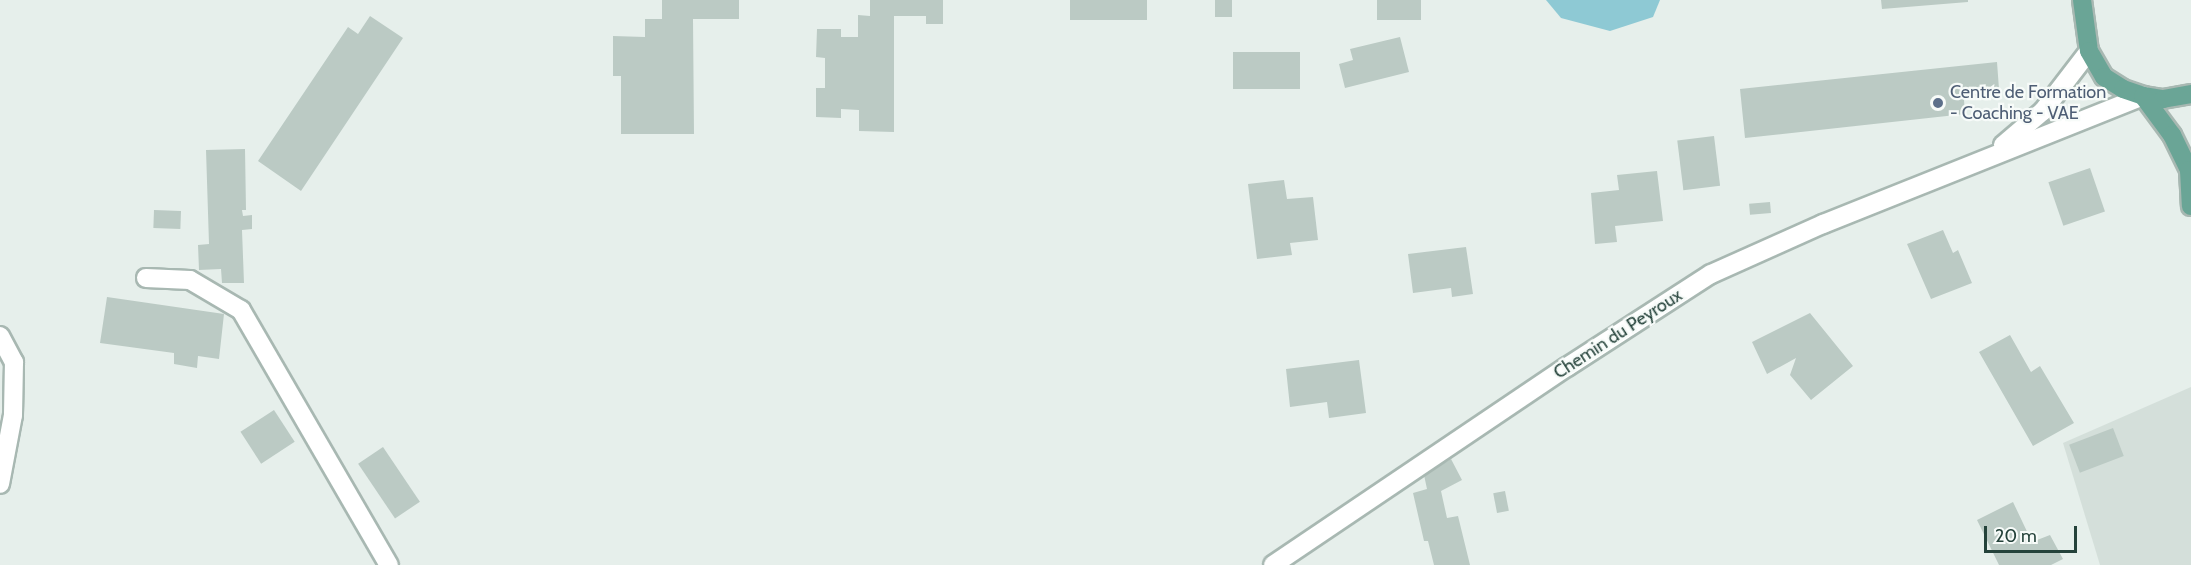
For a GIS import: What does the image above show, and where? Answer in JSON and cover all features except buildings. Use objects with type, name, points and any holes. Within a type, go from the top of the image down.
[{"type":"main road","points":[[2082,0],[2089,51],[2104,77],[2123,89],[2143,96],[2163,99],[2191,94]]},
{"type":"main road","points":[[2143,96],[2172,135],[2189,170],[2191,206]]},
{"type":"street","name":"Chemin du Peyroux","points":[[1991,156],[2043,111],[2089,51]]},
{"type":"street","name":"Chemin du Peyroux","points":[[1273,565],[1567,367],[1711,274],[1823,224],[2143,96]]},
{"type":"street","points":[[146,278],[190,280],[241,310],[389,565]]},
{"type":"street","points":[[0,336],[14,362],[13,416],[0,484]]},
{"type":"shaded area","points":[[2191,387],[2191,565],[2100,565],[2063,443]]},
{"type":"water","points":[[1546,0],[1660,0],[1653,17],[1610,31],[1561,18]]},
{"type":"place","name":"Centre de Formation - Coaching - VAE","points":[[1938,103]]}]
